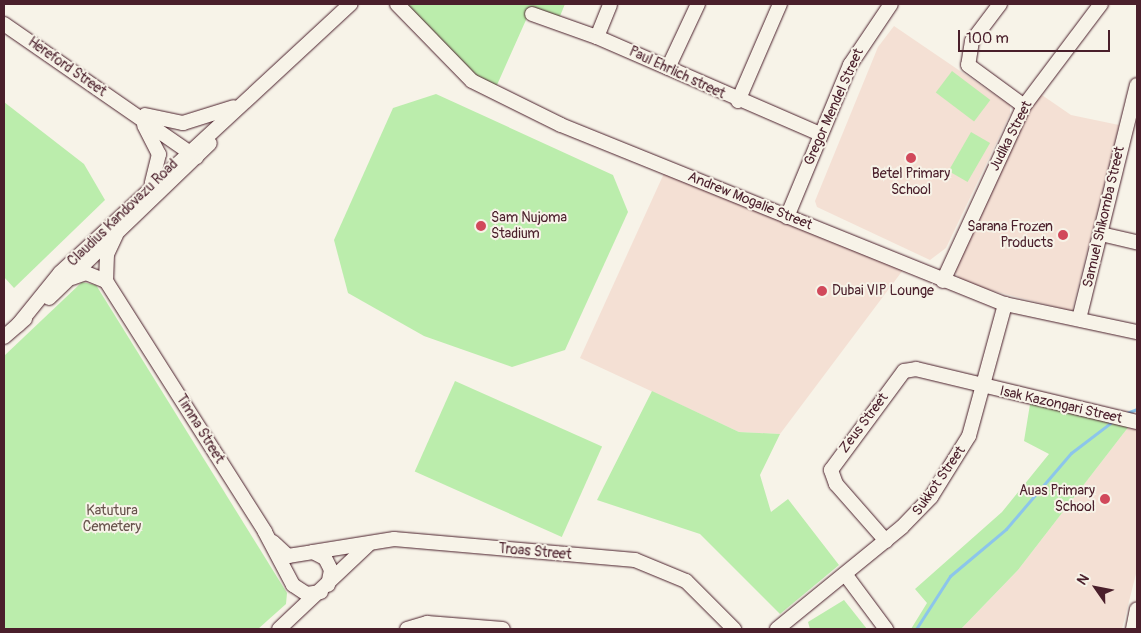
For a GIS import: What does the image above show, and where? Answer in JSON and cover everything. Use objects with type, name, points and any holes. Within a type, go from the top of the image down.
[{"type":"street","name":"Claudius Kandovazu Road","points":[[4,337],[67,281],[91,252],[116,234],[192,155],[351,4]]},
{"type":"street","name":"Andrew Mogalie Street","points":[[397,4],[467,76],[493,94],[787,218],[1005,304],[1137,332]]},
{"type":"street","points":[[596,37],[610,4]]},
{"type":"street","points":[[668,68],[698,4]]},
{"type":"street","points":[[738,101],[780,4]]},
{"type":"street","name":"Gregor Mendel Street","points":[[787,218],[850,65],[892,4]]},
{"type":"street","points":[[1000,4],[972,42],[968,65],[1024,106]]},
{"type":"street","name":"Judika Street","points":[[943,281],[1024,106],[1101,4]]},
{"type":"street","name":"Paul Ehrlich street","points":[[532,14],[596,37],[738,101],[820,134]]},
{"type":"street","name":"Hereford Street","points":[[4,24],[192,155]]},
{"type":"street","name":"Samuel Shikomba Street","points":[[1079,319],[1137,85]]},
{"type":"street","points":[[130,110],[183,123],[217,115],[260,90]]},
{"type":"street","points":[[130,110],[157,145],[157,173],[149,189]]},
{"type":"street","name":"Claudius Kandovazu Road","points":[[18,325],[91,252],[149,189],[192,155]]},
{"type":"street","points":[[67,281],[86,273],[105,280],[107,254],[116,234]]},
{"type":"street","points":[[1101,234],[1137,242]]},
{"type":"street","name":"Timna Street","points":[[91,252],[105,280],[265,532],[294,585]]},
{"type":"street","name":"Sukkot Street","points":[[777,629],[886,541],[921,509],[960,454],[985,388],[1005,304]]},
{"type":"street","name":"Zeus Street","points":[[886,541],[836,484],[834,464],[904,372],[916,369],[985,388]]},
{"type":"street","name":"Isak Kazongari Street","points":[[985,388],[1137,422]]},
{"type":"street","points":[[265,532],[282,552],[298,556],[313,552],[330,564],[325,589]]},
{"type":"street","name":"Troas Street","points":[[313,552],[411,540],[643,562],[693,586],[734,629]]},
{"type":"street","points":[[279,629],[325,589],[369,544]]},
{"type":"street","points":[[296,613],[294,585],[290,567],[298,556]]},
{"type":"street","points":[[845,574],[886,629]]},
{"type":"street","points":[[294,585],[325,589]]},
{"type":"street","points":[[1133,629],[1137,609]]},
{"type":"street","points":[[407,629],[427,623],[503,629]]},
{"type":"shaded area","name":"Betel Primary School","points":[[894,26],[1010,105],[1010,114],[946,248],[930,260],[817,207],[815,201],[878,47]]},
{"type":"shaded area","points":[[1039,93],[1071,115],[1119,125],[1072,311],[962,283],[953,269]]},
{"type":"shaded area","points":[[666,169],[903,270],[780,434],[739,432],[580,358]]},
{"type":"shaded area","name":"Auas Primary School","points":[[1129,426],[1137,428],[1137,570],[1122,629],[961,629],[1018,570]]},
{"type":"green space","points":[[397,4],[565,4],[558,21],[530,11],[493,94]]},
{"type":"green space","points":[[952,71],[990,100],[974,121],[936,93]]},
{"type":"green space","name":"Sam Nujoma Stadium","points":[[436,94],[613,175],[628,212],[565,350],[512,367],[424,336],[348,293],[334,240],[393,108]]},
{"type":"green space","points":[[4,102],[84,164],[105,200],[14,288],[4,277]]},
{"type":"green space","points":[[971,132],[990,143],[968,182],[948,171]]},
{"type":"green space","name":"Katutura Cemetery","points":[[82,282],[96,285],[287,593],[286,604],[258,629],[4,629],[4,356]]},
{"type":"green space","points":[[455,381],[602,446],[562,537],[415,471]]},
{"type":"green space","points":[[652,391],[739,432],[780,434],[760,475],[771,512],[788,499],[839,565],[780,614],[700,534],[597,500]]},
{"type":"green space","points":[[1031,398],[1133,421],[1018,570],[961,629],[911,629],[927,603],[915,589],[1002,512],[1049,454],[1024,441]]},
{"type":"green space","points":[[844,600],[867,629],[810,629],[808,622]]},
{"type":"waterway","points":[[1124,414],[1137,409]]},
{"type":"waterway","points":[[916,629],[950,576],[1006,529],[1071,453],[1113,421]]},
{"type":"place","name":"Betel Primary School","points":[[911,158]]},
{"type":"place","name":"Sam Nujoma Stadium","points":[[481,226]]},
{"type":"place","name":"Sarana Frozen Products","points":[[1063,235]]},
{"type":"place","name":"Dubai VIP Lounge","points":[[822,291]]},
{"type":"place","name":"Auas Primary School","points":[[1105,499]]}]
